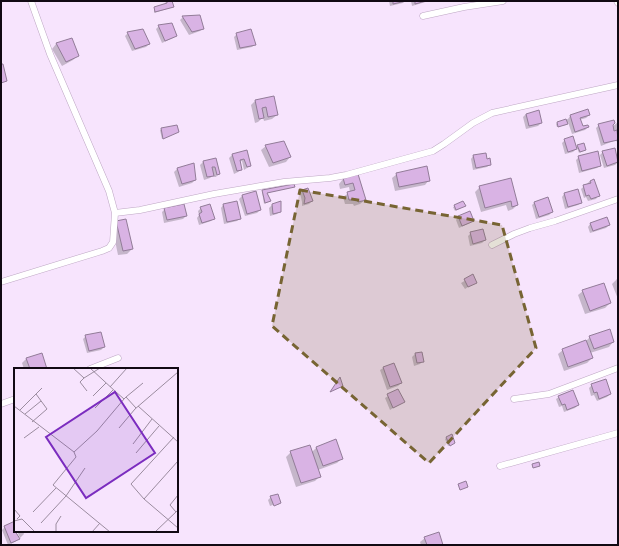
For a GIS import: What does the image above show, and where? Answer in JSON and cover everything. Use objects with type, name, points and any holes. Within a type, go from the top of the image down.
[{"type":"street","points":[[1,282],[102,251],[109,248],[113,242],[115,213],[109,191],[50,54],[32,1]]},
{"type":"street","points":[[423,16],[464,7],[503,1]]},
{"type":"street","points":[[115,213],[140,210],[214,194],[284,182],[346,175],[433,150],[473,123],[492,113],[618,85]]},
{"type":"street","points":[[492,245],[530,228],[618,199]]},
{"type":"street","points":[[93,368],[118,358]]},
{"type":"street","points":[[514,399],[549,394],[618,368]]},
{"type":"street","points":[[1,404],[14,399]]},
{"type":"street","points":[[500,466],[618,432]]},
{"type":"highlighted area","points":[[300,190],[502,225],[536,348],[429,463],[272,326]]},
{"type":"building","points":[[167,1],[172,1],[174,7],[155,12],[154,7],[167,3]]},
{"type":"building","points":[[393,1],[406,1],[393,4]]},
{"type":"building","points":[[415,1],[426,1],[415,4]]},
{"type":"building","points":[[200,15],[204,29],[192,32],[182,16]]},
{"type":"building","points":[[172,23],[177,36],[165,41],[158,25]]},
{"type":"building","points":[[143,29],[150,44],[135,49],[127,32]]},
{"type":"building","points":[[251,29],[256,45],[240,48],[236,33]]},
{"type":"building","points":[[72,38],[79,56],[66,62],[56,43]]},
{"type":"building","points":[[1,64],[3,64],[7,81],[1,83]]},
{"type":"building","points":[[274,96],[278,115],[268,117],[266,107],[262,108],[264,118],[259,119],[255,100]]},
{"type":"building","points":[[588,109],[590,115],[580,118],[583,126],[588,125],[589,127],[575,132],[570,115]]},
{"type":"building","points":[[539,110],[542,123],[529,126],[526,114]]},
{"type":"building","points":[[566,119],[568,124],[558,127],[557,122]]},
{"type":"building","points":[[614,120],[614,131],[617,130],[618,140],[604,143],[598,124]]},
{"type":"building","points":[[177,125],[179,132],[163,139],[161,128]]},
{"type":"building","points":[[573,136],[577,149],[568,152],[564,139]]},
{"type":"building","points":[[284,141],[291,157],[273,163],[265,145]]},
{"type":"building","points":[[584,143],[586,150],[580,152],[577,145]]},
{"type":"building","points":[[615,148],[618,162],[607,166],[602,151]]},
{"type":"building","points":[[247,150],[251,166],[247,167],[244,159],[240,160],[242,170],[237,171],[232,154]]},
{"type":"building","points":[[598,151],[601,166],[582,171],[578,156]]},
{"type":"building","points":[[486,153],[487,159],[490,158],[491,165],[476,168],[473,155]]},
{"type":"building","points":[[216,158],[220,174],[217,175],[215,167],[212,167],[214,176],[207,177],[203,161]]},
{"type":"building","points":[[194,163],[196,180],[182,184],[177,168]]},
{"type":"building","points":[[427,166],[430,181],[399,187],[396,173]]},
{"type":"building","points":[[358,174],[366,200],[358,202],[357,200],[349,200],[347,192],[355,190],[353,183],[345,185],[343,178]]},
{"type":"building","points":[[511,178],[518,205],[512,207],[511,201],[485,208],[479,186]]},
{"type":"building","points":[[594,179],[600,196],[591,199],[589,195],[586,196],[583,185],[591,183],[590,181]]},
{"type":"building","points":[[294,184],[295,187],[267,193],[271,201],[265,203],[262,190]]},
{"type":"building","points":[[308,188],[313,201],[304,204],[305,198],[302,190]]},
{"type":"building","points":[[578,189],[582,203],[568,207],[564,193]]},
{"type":"building","points":[[256,191],[261,210],[247,214],[242,195]]},
{"type":"building","points":[[548,197],[553,212],[539,217],[534,202]]},
{"type":"building","points":[[237,201],[241,219],[227,222],[223,204]]},
{"type":"building","points":[[281,201],[281,212],[273,214],[272,204]]},
{"type":"building","points":[[463,201],[466,206],[456,210],[454,205]]},
{"type":"building","points":[[184,204],[187,216],[167,220],[164,208]]},
{"type":"building","points":[[210,204],[215,219],[202,223],[199,214],[202,212],[200,207]]},
{"type":"building","points":[[470,211],[474,221],[462,226],[458,216]]},
{"type":"building","points":[[607,217],[610,225],[593,231],[590,223]]},
{"type":"building","points":[[126,219],[133,249],[123,251],[116,221]]},
{"type":"building","points":[[483,229],[486,240],[473,244],[470,232]]},
{"type":"building","points":[[473,274],[477,283],[468,287],[464,279]]},
{"type":"building","points":[[604,283],[611,303],[590,311],[582,290]]},
{"type":"building","points":[[610,329],[614,342],[594,349],[589,336]]},
{"type":"building","points":[[101,332],[105,347],[89,351],[85,335]]},
{"type":"building","points":[[586,340],[593,358],[568,367],[562,349]]},
{"type":"building","points":[[422,352],[424,362],[417,363],[415,353]]},
{"type":"building","points":[[42,353],[47,368],[30,368],[26,358]]},
{"type":"building","points":[[394,363],[402,383],[390,387],[383,367]]},
{"type":"building","points":[[340,377],[343,386],[330,392]]},
{"type":"building","points":[[606,379],[611,394],[599,399],[597,392],[594,393],[591,384]]},
{"type":"building","points":[[398,389],[405,402],[393,408],[387,394]]},
{"type":"building","points":[[573,390],[579,405],[567,410],[565,404],[562,405],[558,396]]},
{"type":"building","points":[[452,434],[455,443],[450,446],[446,437]]},
{"type":"building","points":[[336,439],[343,459],[323,466],[316,447]]},
{"type":"building","points":[[310,445],[321,477],[301,483],[290,451]]},
{"type":"building","points":[[539,462],[540,466],[533,468],[532,464]]},
{"type":"building","points":[[466,481],[468,487],[460,490],[458,484]]},
{"type":"building","points":[[278,494],[281,503],[274,506],[270,496]]},
{"type":"building","points":[[14,521],[14,532],[16,532],[20,539],[11,543],[4,526]]},
{"type":"building","points":[[439,532],[443,545],[427,545],[424,537]]}]
